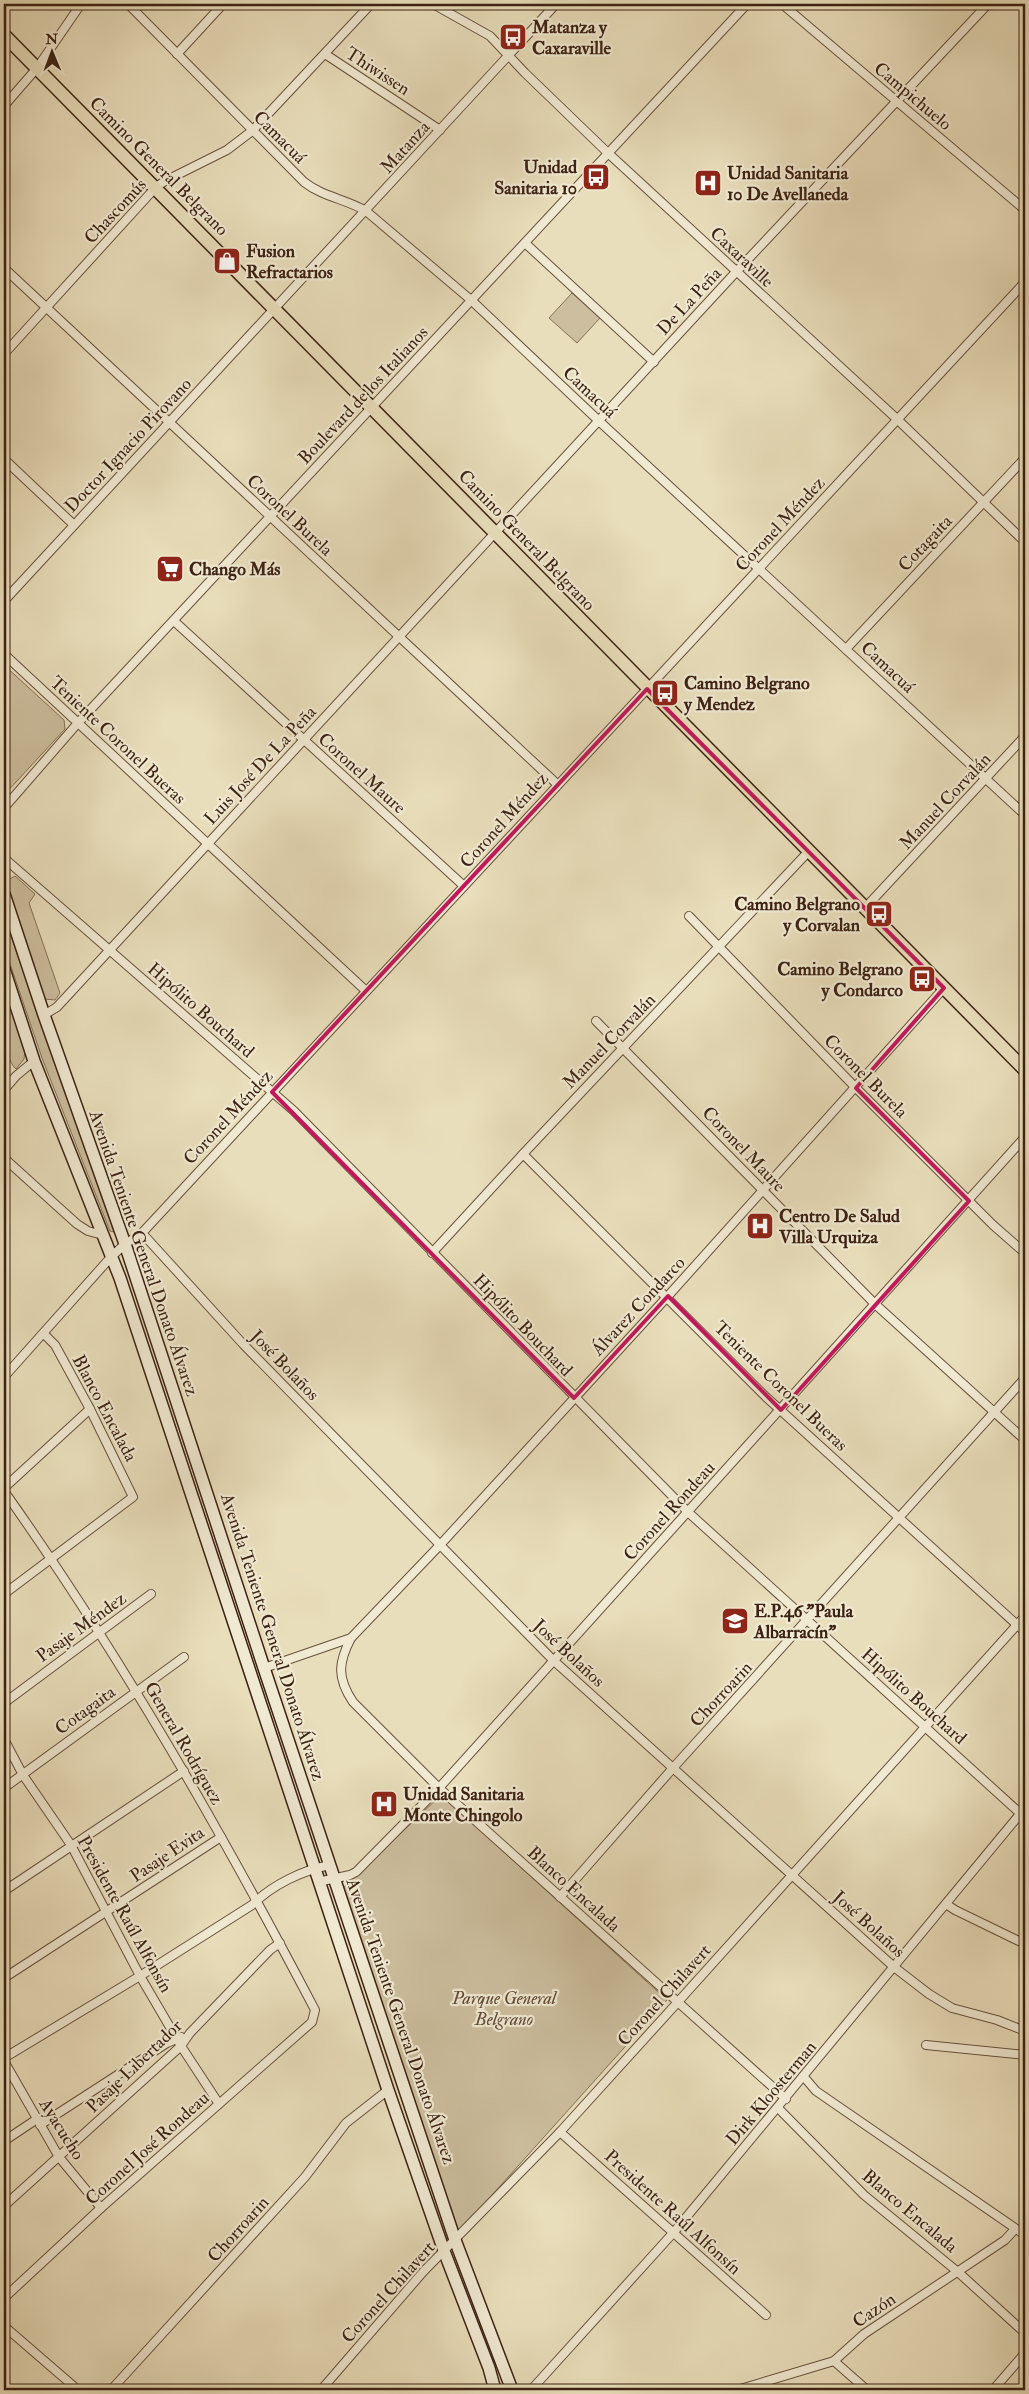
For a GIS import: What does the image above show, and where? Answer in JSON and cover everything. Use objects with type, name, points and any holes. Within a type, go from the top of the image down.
[{"type":"main road","name":"Camino General Belgrano","points":[[4,35],[1025,1070]]},
{"type":"main road","name":"Avenida Teniente General Donato Álvarez","points":[[4,894],[44,1015],[125,1244],[455,2240],[512,2390]]},
{"type":"main road","name":"Avenida Teniente General Donato Álvarez","points":[[4,969],[34,1060],[111,1257],[388,2090],[444,2251],[490,2368],[495,2390]]},
{"type":"street","points":[[4,106],[37,68],[81,4]]},
{"type":"street","name":"Camacuá","points":[[128,4],[252,131],[313,189],[366,211],[471,300],[758,569],[1025,815]]},
{"type":"street","points":[[178,54],[223,4]]},
{"type":"street","name":"Chascomús","points":[[4,354],[156,187],[227,150],[252,131],[371,4]]},
{"type":"street","name":"Caxaraville","points":[[433,4],[483,30],[608,153],[898,420],[1025,542]]},
{"type":"street","name":"Matanza","points":[[274,309],[556,4]]},
{"type":"street","name":"Boulevard de los Italianos","points":[[4,808],[77,724],[747,4]]},
{"type":"street","name":"Campichuelo","points":[[782,4],[1025,210]]},
{"type":"street","name":"De La Peña","points":[[496,533],[736,272],[897,103],[988,4]]},
{"type":"street","name":"Thiwissen","points":[[325,54],[440,130]]},
{"type":"street","points":[[525,243],[654,362]]},
{"type":"street","name":"Coronel Burela","points":[[4,268],[557,784]]},
{"type":"street","name":"Coronel Méndez","points":[[4,1377],[111,1257],[142,1232],[1025,282]]},
{"type":"street","name":"Doctor Ignacio Pirovano","points":[[4,601],[274,309]]},
{"type":"street","points":[[4,459],[74,525]]},
{"type":"street","name":"Cotagaita","points":[[846,649],[983,502],[1024,463]]},
{"type":"street","name":"Luis José De La Peña","points":[[44,1015],[57,1007],[496,533]]},
{"type":"street","name":"Coronel Maure","points":[[174,621],[464,886]]},
{"type":"street","name":"Teniente Coronel Bueras","points":[[4,654],[77,724],[365,990]]},
{"type":"street","name":"Manuel Corvalán","points":[[865,908],[1025,736]]},
{"type":"street","name":"Manuel Corvalán","points":[[432,1253],[623,1047],[809,851]]},
{"type":"street","name":"Hipólito Bouchard","points":[[4,858],[294,1111],[689,1513],[925,1726],[1023,1811]]},
{"type":"street","name":"Coronel Burela","points":[[689,916],[856,1088],[993,1225],[1025,1253]]},
{"type":"street","name":"Álvarez Condarco","points":[[264,1668],[351,1638],[440,1545],[668,1296],[944,988]]},
{"type":"street","name":"Coronel Maure","points":[[596,1021],[875,1304],[1025,1440]]},
{"type":"street","points":[[4,1090],[34,1060]]},
{"type":"street","name":"Coronel Rondeau","points":[[318,1882],[356,1872],[439,1788],[970,1201],[1025,1137]]},
{"type":"street","name":"Teniente Coronel Bueras","points":[[523,1154],[668,1296],[780,1410],[1025,1632]]},
{"type":"street","points":[[4,1158],[76,1224],[88,1231],[103,1235]]},
{"type":"street","name":"José Bolaños","points":[[142,1232],[243,1344],[553,1660],[894,1967],[929,1994],[952,2008],[997,2020],[1025,2031]]},
{"type":"street","name":"Blanco Encalada","points":[[44,1334],[55,1345],[133,1493],[132,1499],[52,1558]]},
{"type":"street","name":"Chorroarin","points":[[560,1897],[673,1768],[808,1621],[899,1516],[1025,1378]]},
{"type":"street","points":[[4,1490],[90,1409]]},
{"type":"street","name":"General Rodríguez","points":[[4,1490],[52,1558],[100,1632],[184,1771],[257,1900],[315,2010],[312,2022]]},
{"type":"street","points":[[4,1594],[52,1558]]},
{"type":"street","name":"Pasaje Méndez","points":[[4,1703],[151,1594]]},
{"type":"street","name":"Coronel Chilavert","points":[[320,2390],[423,2272],[560,2132],[678,2003],[1025,1616]]},
{"type":"street","name":"Blanco Encalada","points":[[351,1638],[343,1654],[341,1676],[345,1690],[353,1702],[439,1788],[786,2099]]},
{"type":"street","name":"Cotagaita","points":[[4,1788],[184,1657]]},
{"type":"street","name":"Presidente Raúl Alfonsín","points":[[4,1739],[23,1774],[71,1845],[140,1976],[219,2104]]},
{"type":"street","points":[[4,1891],[184,1771]]},
{"type":"street","name":"Dirk Kloosterman","points":[[531,2390],[674,2232],[1023,1811]]},
{"type":"street","name":"Pasaje Evita","points":[[4,1978],[221,1836]]},
{"type":"street","points":[[4,2059],[140,1976],[257,1900],[313,1868],[330,1865]]},
{"type":"street","points":[[946,1904],[1022,1942],[1025,1934]]},
{"type":"street","name":"Pasaje Libertador","points":[[4,2206],[59,2157],[190,2033],[270,1950],[280,1943]]},
{"type":"street","name":"Coronel José Rondeau","points":[[4,2298],[101,2208],[312,2022]]},
{"type":"street","points":[[4,2141],[179,2042]]},
{"type":"street","points":[[926,2045],[1025,2055]]},
{"type":"street","name":"Ayacucho","points":[[4,2059],[59,2157],[101,2208]]},
{"type":"street","points":[[804,2077],[816,2091],[1025,2235]]},
{"type":"street","name":"Chorroarin","points":[[111,2390],[305,2177],[346,2123],[388,2090]]},
{"type":"street","name":"Blanco Encalada","points":[[778,2108],[864,2195],[958,2272],[1025,2333]]},
{"type":"street","name":"Presidente Raúl Alfonsín","points":[[560,2132],[766,2314]]},
{"type":"street","name":"Cazón","points":[[737,2390],[834,2361],[864,2334],[1005,2240],[1015,2229]]},
{"type":"street","points":[[4,2326],[78,2390]]},
{"type":"street","points":[[993,2390],[1025,2353]]},
{"type":"street","points":[[834,2361],[867,2390]]},
{"type":"highlighted area","points":[[647,689],[944,988],[856,1088],[969,1201],[781,1410],[668,1296],[574,1398],[272,1092]]},
{"type":"green space","points":[[572,293],[600,318],[577,343],[549,318]]},
{"type":"green space","points":[[4,665],[64,720],[65,729],[4,795]]},
{"type":"green space","points":[[15,876],[35,894],[29,903],[60,993],[55,1000],[45,999],[7,884],[8,880]]},
{"type":"green space","points":[[4,916],[114,1232],[110,1231],[42,1058],[4,946]]},
{"type":"green space","points":[[4,986],[25,1049],[24,1059],[16,1069],[7,1053],[5,1042]]},
{"type":"green space","name":"Parque General Belgrano","points":[[441,1795],[667,2000],[457,2234],[342,1889]]},
{"type":"place","name":"Matanza y Caxaraville","points":[[513,37]]},
{"type":"place","name":"Unidad Sanitaria 10","points":[[596,177]]},
{"type":"place","name":"Unidad Sanitaria 10 De Avellaneda","points":[[708,183]]},
{"type":"place","name":"Fusion Refractarios","points":[[227,261]]},
{"type":"place","name":"Chango Más","points":[[170,569]]},
{"type":"place","name":"Camino Belgrano y Mendez","points":[[665,693]]},
{"type":"place","name":"Camino Belgrano y Corvalan","points":[[879,914]]},
{"type":"place","name":"Camino Belgrano y Condarco","points":[[922,979]]},
{"type":"place","name":"Centro De Salud Villa Urquiza","points":[[760,1226]]},
{"type":"place","name":"E.P.46 \"Paula Albarracín\"","points":[[735,1621]]},
{"type":"place","name":"Unidad Sanitaria Monte Chingolo","points":[[384,1804]]}]
